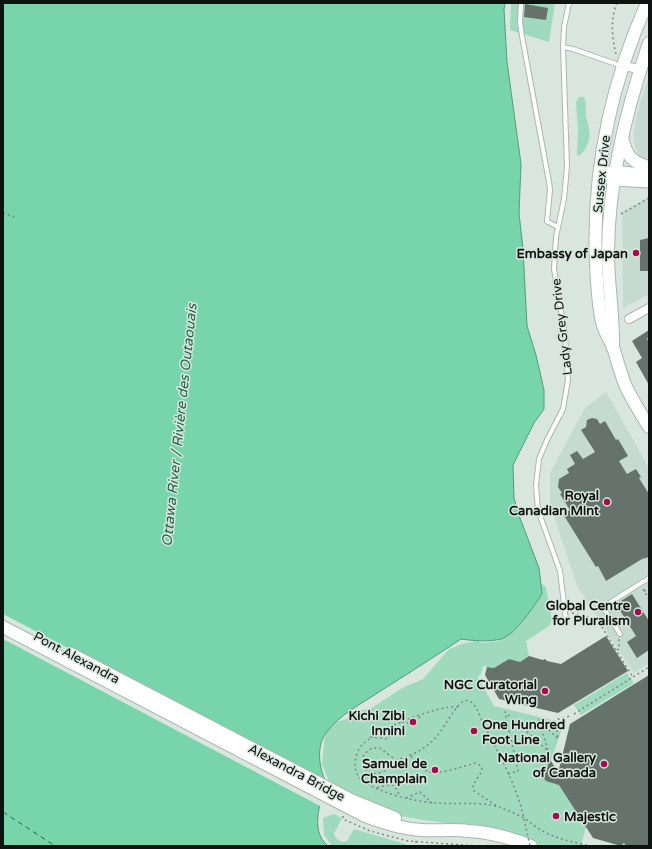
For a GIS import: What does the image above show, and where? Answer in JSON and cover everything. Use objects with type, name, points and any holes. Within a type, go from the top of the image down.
[{"type":"main road","name":"Sussex Drive","points":[[647,3],[623,66],[606,129],[599,174],[596,234],[597,279],[602,322],[605,333],[613,349],[627,388],[649,427]]},
{"type":"main road","name":"Sussex Drive","points":[[613,349],[613,320],[608,255],[610,215],[622,138],[632,95],[649,43]]},
{"type":"main road","points":[[622,138],[625,149],[632,160],[649,167]]},
{"type":"main road","points":[[599,174],[615,176],[649,175]]},
{"type":"main road","name":"Pont Alexandra","points":[[3,618],[151,696]]},
{"type":"main road","points":[[3,627],[349,804]]},
{"type":"main road","name":"Alexandra Bridge","points":[[151,696],[349,804],[391,817],[451,830],[503,836],[531,846]]},
{"type":"street","points":[[623,66],[640,70]]},
{"type":"street","points":[[615,176],[649,182]]},
{"type":"street","points":[[629,319],[649,308]]},
{"type":"lane","points":[[520,3],[522,36],[550,190],[547,221],[558,227]]},
{"type":"lane","name":"Lady Grey Drive","points":[[566,620],[560,571],[538,510],[536,485],[539,459],[563,409],[568,380],[565,335],[554,269],[554,252],[564,199],[567,166],[563,47],[564,27],[569,3]]},
{"type":"lane","points":[[563,47],[623,66]]},
{"type":"lane","points":[[620,634],[603,607],[649,578]]},
{"type":"path","points":[[616,54],[613,28],[614,10],[617,3]]},
{"type":"path","points":[[619,215],[649,198]]},
{"type":"path","points":[[3,213],[15,217]]},
{"type":"path","points":[[640,584],[649,598]]},
{"type":"path","points":[[644,592],[649,589]]},
{"type":"path","points":[[565,612],[597,619],[633,677]]},
{"type":"path","points":[[617,650],[619,649],[620,634]]},
{"type":"path","points":[[574,714],[649,667]]},
{"type":"path","points":[[396,760],[380,748],[375,747],[366,751],[362,761],[366,770],[379,774],[392,766],[396,760],[424,749],[439,735],[458,707],[465,701],[470,701],[508,774],[522,807],[531,846]]},
{"type":"path","points":[[458,707],[440,709],[422,715],[402,722],[370,737],[361,746],[355,760],[359,778],[377,788],[406,798],[432,803],[481,804],[498,807]]},
{"type":"path","points":[[508,774],[518,771],[505,712],[548,751],[539,720],[558,739],[555,720],[570,716]]},
{"type":"path","points":[[402,722],[415,724],[422,715]]},
{"type":"path","points":[[370,737],[388,739],[393,726]]},
{"type":"path","points":[[410,755],[427,771],[432,773],[475,763],[479,764],[482,771],[473,785],[474,791],[498,807],[524,818],[539,830],[554,837],[590,846]]},
{"type":"path","points":[[377,788],[392,784],[395,786],[400,796]]},
{"type":"path","points":[[406,798],[420,792],[432,803]]},
{"type":"path","points":[[417,835],[416,842],[418,846]]},
{"type":"shaded area","points":[[511,3],[555,3],[549,42],[510,30]]},
{"type":"shaded area","points":[[649,75],[649,159],[643,158],[638,153],[634,144],[634,132],[636,117]]},
{"type":"shaded area","points":[[579,97],[584,97],[585,99],[589,140],[584,151],[578,156],[576,102]]},
{"type":"shaded area","name":"Embassy of Japan","points":[[649,197],[649,294],[623,308],[622,212]]},
{"type":"shaded area","points":[[606,392],[649,468],[649,663],[634,673],[577,586],[550,505],[550,473],[585,408]]},
{"type":"shaded area","points":[[542,584],[546,587],[552,620],[549,626],[526,641],[529,656],[520,662],[509,659],[494,668],[483,666],[481,674],[478,677],[494,706],[564,723],[545,778],[559,785],[586,827],[582,842],[583,846],[542,846],[515,835],[491,829],[394,815],[330,784],[322,764],[325,733],[337,722],[346,719],[354,711],[370,709],[402,688],[423,679],[449,649],[465,643],[477,641],[482,643],[499,641],[505,637],[535,598],[539,586]]},
{"type":"shaded area","points":[[627,673],[634,683],[581,715],[574,705]]},
{"type":"shaded area","points":[[334,814],[342,818],[334,834],[336,838],[343,842],[347,841],[354,829],[405,844],[407,846],[332,846],[324,835],[323,818]]},
{"type":"water","name":"Ottawa River / Rivière des Outaouais","points":[[3,3],[505,3],[504,10],[507,62],[521,164],[519,213],[523,249],[527,326],[536,355],[544,390],[544,409],[534,423],[513,465],[514,498],[539,568],[542,594],[524,619],[513,632],[507,636],[492,641],[461,639],[351,710],[331,727],[323,738],[321,744],[320,764],[326,782],[318,816],[319,832],[322,839],[328,846],[3,846]]},
{"type":"pier","points":[[3,614],[328,784],[322,807],[3,639]]},
{"type":"building","points":[[525,4],[548,8],[546,20],[524,17]]},
{"type":"building","points":[[649,238],[649,271],[640,271],[640,240]]},
{"type":"building","points":[[649,330],[649,337],[647,339],[649,342],[649,385],[636,362],[642,358],[632,341]]},
{"type":"building","name":"Royal Canadian Mint","points":[[592,418],[597,419],[600,424],[605,421],[616,440],[618,439],[628,456],[619,461],[627,474],[636,469],[641,477],[639,478],[649,494],[649,557],[642,559],[606,581],[598,566],[596,567],[563,514],[570,510],[560,494],[562,493],[558,487],[559,479],[569,473],[567,469],[575,464],[570,455],[577,451],[583,459],[595,452],[581,430],[586,427],[587,420]]},
{"type":"building","name":"Global Centre for Pluralism","points":[[632,594],[649,621],[649,650],[637,658],[627,642],[636,636],[616,604]]},
{"type":"building","name":"NGC Curatorial Wing","points":[[606,636],[628,671],[558,713],[499,699],[485,675],[487,667],[494,668],[509,659],[520,662],[529,656],[561,664]]},
{"type":"building","name":"National Gallery of Canada","points":[[649,675],[649,846],[626,846],[624,843],[621,846],[593,838],[559,785],[546,781],[544,778],[550,759],[558,773],[570,724]]},
{"type":"ferry route","points":[[3,812],[55,846]]},
{"type":"place","name":"Embassy of Japan","points":[[636,253]]},
{"type":"place","name":"Royal Canadian Mint","points":[[607,502]]},
{"type":"place","name":"Global Centre for Pluralism","points":[[638,612]]},
{"type":"place","name":"NGC Curatorial Wing","points":[[545,691]]},
{"type":"place","name":"Kichi Zibi Innini","points":[[413,722]]},
{"type":"place","name":"One Hundred Foot Line","points":[[474,731]]},
{"type":"place","name":"National Gallery of Canada","points":[[604,764]]},
{"type":"place","name":"Samuel de Champlain","points":[[435,770]]},
{"type":"place","name":"Majestic","points":[[556,816]]}]
